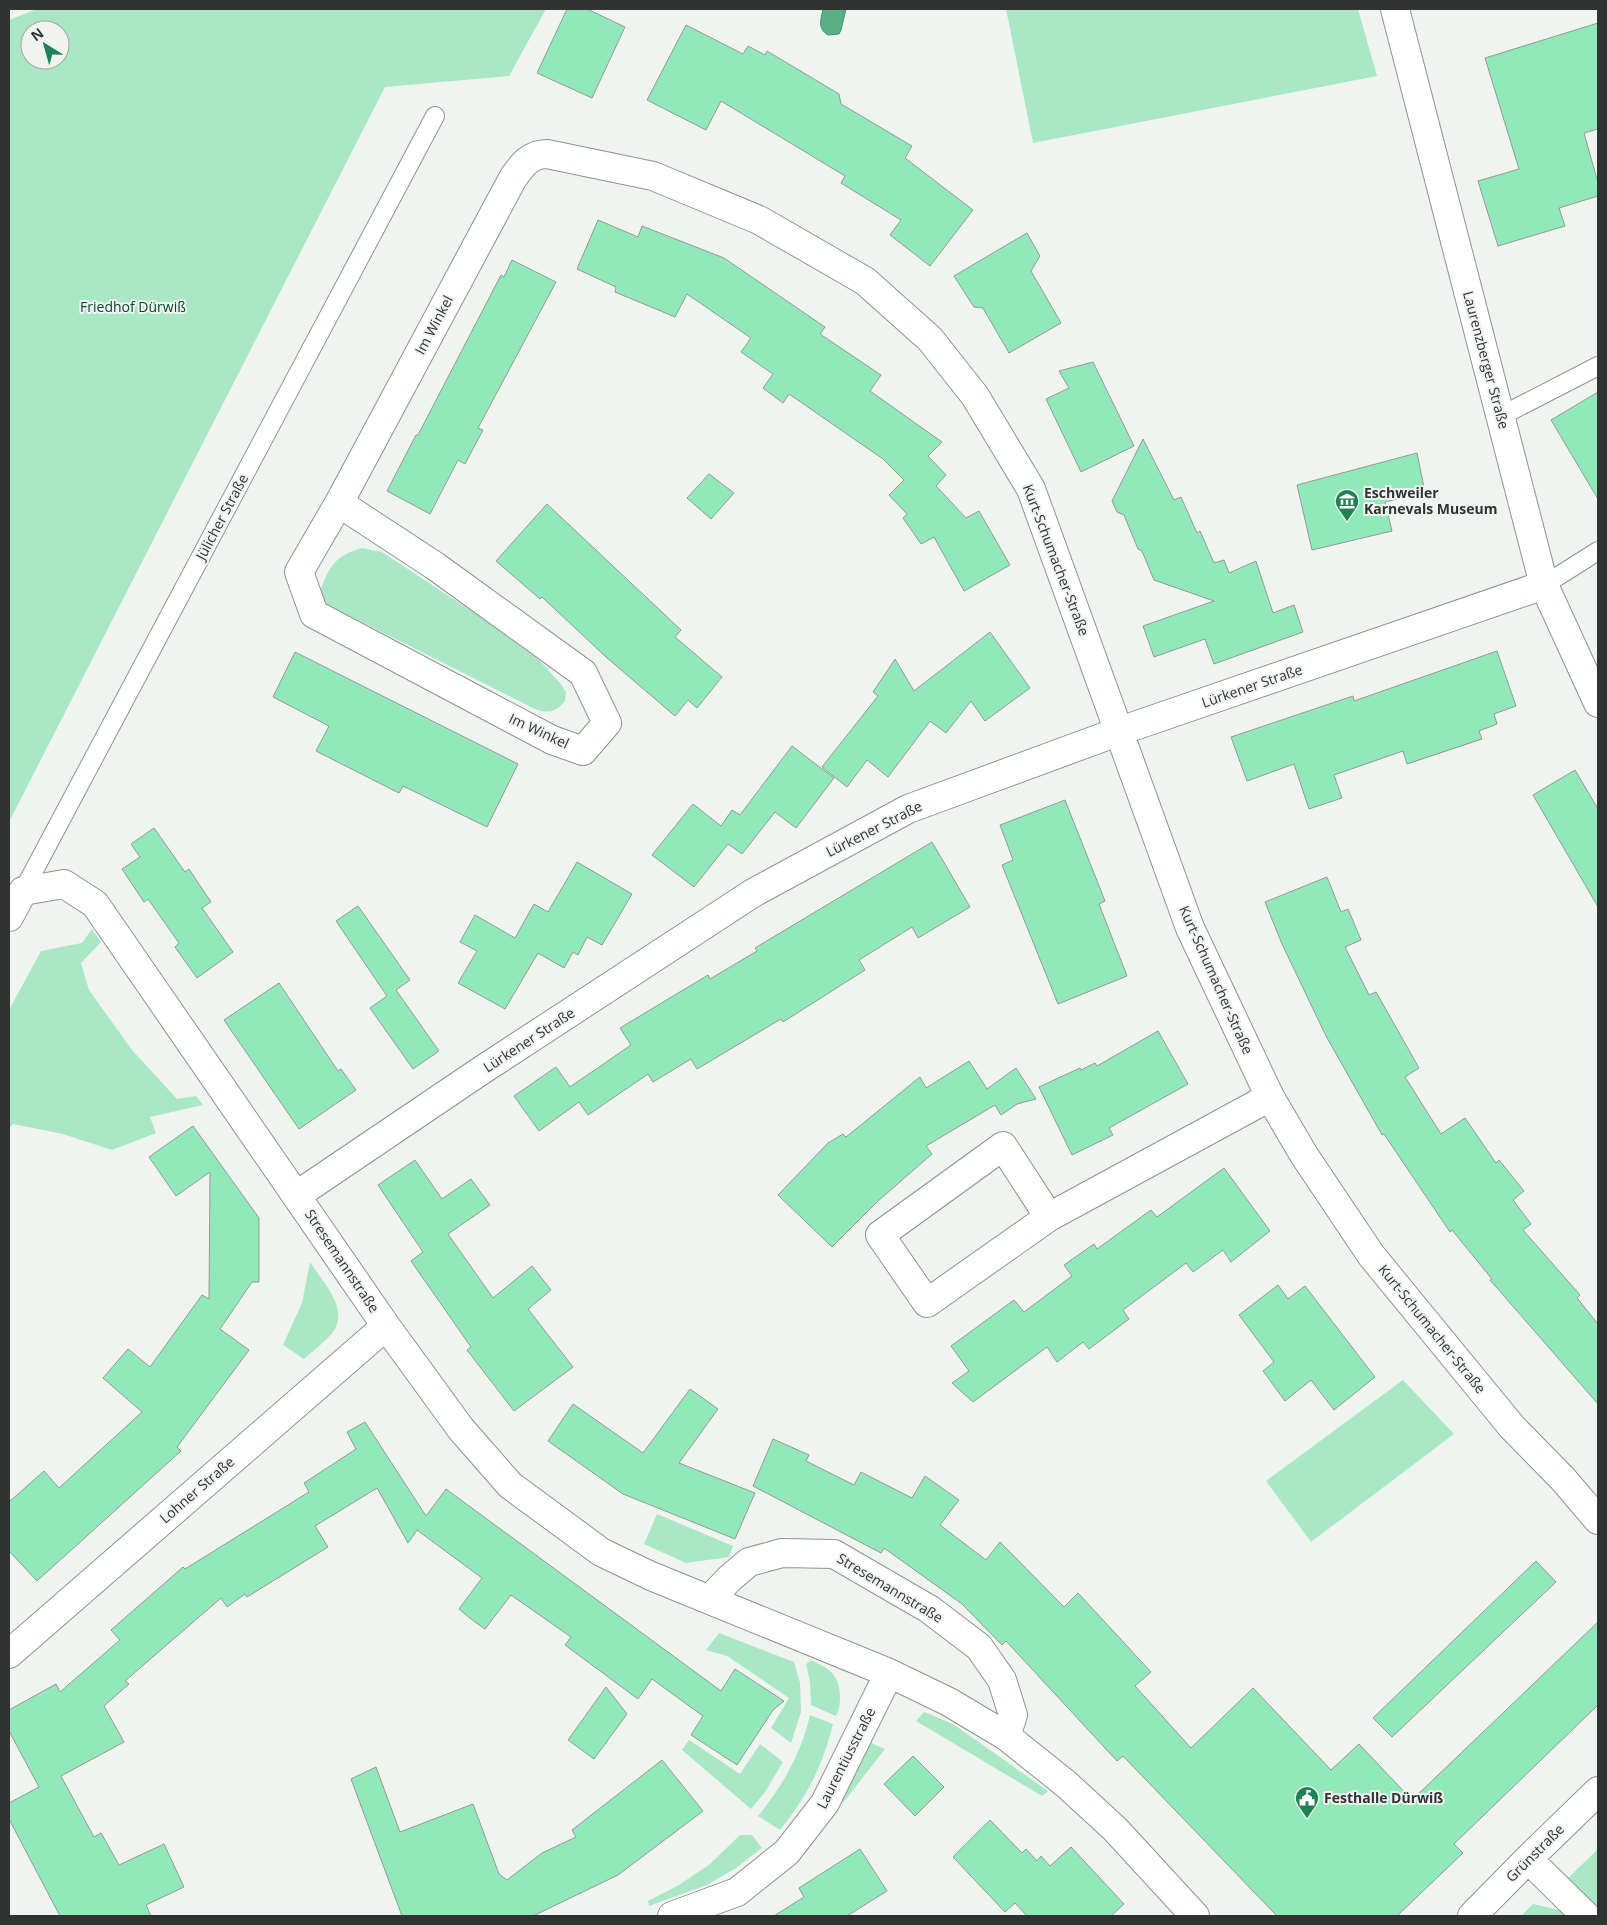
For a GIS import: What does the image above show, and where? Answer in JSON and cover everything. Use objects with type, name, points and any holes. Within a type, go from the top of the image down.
[{"type":"street","name":"Laurenzberger Straße","points":[[1395,9],[1544,585],[1598,703]]},
{"type":"street","name":"Im Winkel","points":[[339,503],[435,566],[583,673],[607,723],[583,750],[552,740],[314,614],[300,572],[513,178],[524,163],[538,154]]},
{"type":"street","name":"Kurt-Schumacher-Straße","points":[[538,154],[547,154],[653,176],[759,220],[865,281],[930,339],[975,396],[1031,489],[1190,928],[1270,1097],[1304,1155],[1371,1255],[1512,1426],[1563,1478],[1598,1520]]},
{"type":"street","name":"Lürkener Straße","points":[[297,1195],[482,1070],[753,892],[908,809],[1120,731],[1544,585]]},
{"type":"street","name":"Stresemannstraße","points":[[23,891],[64,884],[96,904],[386,1326],[461,1429],[510,1485],[601,1552],[651,1576],[888,1673],[949,1702],[1006,1736],[1066,1784],[1116,1829],[1195,1916]]},
{"type":"street","name":"Jülicher Straße","points":[[9,917],[23,891]]},
{"type":"street","points":[[1049,1217],[1003,1146],[880,1235],[927,1303],[1049,1217],[1270,1097]]},
{"type":"street","name":"Lohner Straße","points":[[9,1654],[386,1326]]},
{"type":"street","name":"Stresemannstraße","points":[[710,1599],[749,1562],[782,1552],[834,1554],[929,1609],[979,1647],[1002,1680],[1013,1715],[1006,1736]]},
{"type":"street","name":"Laurentiusstraße","points":[[672,1916],[737,1892],[787,1852],[826,1803],[888,1673]]},
{"type":"street","name":"Grünstraße","points":[[1472,1916],[1598,1791]]},
{"type":"street","points":[[1528,1859],[1586,1916]]},
{"type":"lane","name":"Jülicher Straße","points":[[23,891],[435,116]]},
{"type":"lane","points":[[1501,416],[1598,366]]},
{"type":"lane","points":[[1544,585],[1598,552]]},
{"type":"green space","name":"Friedhof Dürwiß","points":[[37,9],[546,9],[509,76],[385,87],[9,822],[9,20]]},
{"type":"green space","points":[[1006,9],[1358,9],[1377,76],[1033,143]]},
{"type":"green space","points":[[362,548],[382,552],[476,614],[539,660],[566,692],[565,701],[552,711],[535,709],[326,604],[322,600],[320,592],[330,569],[334,563],[345,555]]},
{"type":"green space","points":[[92,929],[101,942],[81,963],[89,990],[132,1050],[177,1099],[196,1096],[203,1105],[150,1117],[156,1133],[112,1150],[63,1134],[13,1124],[9,1129],[9,1010],[41,951],[82,943]]},
{"type":"green space","points":[[310,1262],[327,1286],[338,1314],[333,1332],[304,1359],[283,1345],[302,1303]]},
{"type":"green space","points":[[1403,1380],[1454,1434],[1311,1542],[1266,1481]]},
{"type":"green space","points":[[657,1514],[733,1546],[729,1557],[686,1563],[644,1544]]},
{"type":"green space","points":[[719,1633],[794,1662],[800,1683],[801,1712],[791,1743],[771,1728],[789,1698],[727,1656],[706,1650]]},
{"type":"green space","points":[[811,1660],[830,1671],[838,1682],[840,1700],[836,1716],[811,1705],[810,1682],[806,1664]]},
{"type":"green space","points":[[924,1712],[953,1724],[1048,1791],[1042,1796],[916,1721]]},
{"type":"green space","points":[[810,1715],[833,1724],[824,1754],[813,1780],[799,1805],[780,1830],[758,1816],[790,1769],[802,1743]]},
{"type":"green space","points":[[689,1740],[740,1774],[760,1744],[783,1762],[765,1792],[751,1809],[682,1750]]},
{"type":"green space","points":[[867,1741],[885,1749],[843,1803],[833,1797]]},
{"type":"green space","points":[[740,1835],[752,1835],[762,1848],[736,1868],[707,1885],[649,1906],[648,1901],[679,1885],[710,1864]]},
{"type":"green space","points":[[1598,1849],[1598,1915],[1564,1882]]},
{"type":"green space","points":[[1533,1904],[1563,1911],[1569,1916],[1521,1916]]},
{"type":"shaded area","points":[[823,9],[846,9],[839,34],[828,35],[822,30]]},
{"type":"building","points":[[567,9],[587,9],[625,27],[592,98],[537,73]]},
{"type":"building","points":[[1598,23],[1598,129],[1584,133],[1598,183],[1598,196],[1559,208],[1565,226],[1498,246],[1478,181],[1519,169],[1485,58]]},
{"type":"building","points":[[686,25],[743,54],[748,46],[765,55],[767,51],[839,94],[841,104],[912,146],[905,158],[973,210],[930,266],[890,235],[901,220],[841,183],[845,176],[721,101],[706,130],[647,100]]},
{"type":"building","points":[[598,220],[638,237],[642,226],[724,258],[825,327],[820,334],[881,375],[870,391],[942,442],[928,456],[946,475],[936,486],[966,518],[979,511],[1010,565],[964,591],[934,537],[921,544],[903,518],[907,514],[889,495],[904,480],[883,459],[789,394],[783,403],[763,388],[773,374],[741,352],[751,338],[687,294],[675,317],[615,292],[616,287],[577,269]]},
{"type":"building","points":[[1027,233],[1040,256],[1031,271],[1061,323],[1009,353],[983,308],[974,307],[954,276]]},
{"type":"building","points":[[512,260],[556,282],[478,428],[483,430],[465,464],[458,460],[430,514],[387,491],[501,275],[504,277]]},
{"type":"building","points":[[1093,362],[1134,446],[1081,472],[1046,399],[1069,388],[1059,371]]},
{"type":"building","points":[[1598,392],[1598,499],[1551,420]]},
{"type":"building","points":[[1143,439],[1174,500],[1181,497],[1197,533],[1200,531],[1214,563],[1224,560],[1229,573],[1256,561],[1273,613],[1294,605],[1303,632],[1214,664],[1205,639],[1154,657],[1143,626],[1214,601],[1154,580],[1142,551],[1138,549],[1124,515],[1117,512],[1112,501]]},
{"type":"building","points":[[1417,453],[1425,492],[1385,502],[1392,531],[1312,550],[1297,485]]},
{"type":"building","points":[[709,474],[734,493],[711,519],[687,498]]},
{"type":"building","points":[[547,504],[681,630],[675,637],[722,677],[697,708],[688,700],[675,716],[606,657],[542,597],[540,599],[496,561]]},
{"type":"building","points":[[990,632],[1030,688],[985,721],[971,701],[946,733],[930,721],[888,777],[867,760],[847,787],[822,767],[878,696],[873,692],[895,659],[914,691]]},
{"type":"building","points":[[1497,651],[1516,706],[1494,714],[1497,724],[1479,731],[1482,739],[1407,764],[1403,751],[1334,775],[1342,798],[1309,809],[1294,764],[1247,781],[1231,737],[1353,696],[1354,701]]},
{"type":"building","points":[[295,652],[518,764],[487,827],[403,786],[399,793],[316,751],[329,726],[273,697]]},
{"type":"building","points":[[792,746],[834,778],[796,828],[775,812],[742,854],[728,844],[694,887],[652,855],[693,804],[721,826],[732,810],[740,815]]},
{"type":"building","points":[[1575,770],[1598,809],[1598,907],[1533,795]]},
{"type":"building","points":[[1065,800],[1105,901],[1099,904],[1127,976],[1058,1004],[1002,865],[1013,860],[1000,825]]},
{"type":"building","points":[[154,828],[185,872],[189,869],[211,902],[202,908],[233,952],[197,978],[175,947],[179,943],[148,899],[144,902],[122,869],[140,857],[131,844]]},
{"type":"building","points":[[932,842],[970,907],[918,938],[912,927],[859,960],[865,970],[783,1022],[781,1019],[697,1069],[691,1059],[653,1082],[648,1074],[588,1115],[579,1102],[539,1131],[514,1096],[556,1067],[570,1087],[631,1045],[620,1028],[708,975],[710,979],[757,951],[755,948]]},
{"type":"building","points":[[577,862],[632,894],[602,945],[587,937],[578,955],[573,952],[564,968],[538,953],[505,1009],[458,983],[477,951],[460,942],[475,915],[515,938],[534,904],[548,912]]},
{"type":"building","points":[[1327,877],[1341,912],[1348,909],[1361,940],[1345,947],[1369,995],[1376,992],[1419,1068],[1405,1077],[1441,1134],[1465,1118],[1496,1163],[1499,1160],[1524,1191],[1513,1200],[1531,1224],[1523,1230],[1580,1295],[1577,1298],[1598,1324],[1598,1404],[1490,1280],[1492,1279],[1452,1230],[1450,1232],[1384,1134],[1382,1135],[1326,1036],[1282,944],[1265,902]]},
{"type":"building","points":[[358,906],[410,980],[396,990],[439,1051],[413,1069],[370,1008],[387,996],[336,921]]},
{"type":"building","points":[[279,983],[338,1071],[341,1069],[356,1090],[299,1129],[224,1020]]},
{"type":"building","points":[[1158,1031],[1188,1084],[1109,1128],[1113,1135],[1072,1155],[1039,1087],[1080,1068],[1081,1070],[1095,1063],[1097,1066]]},
{"type":"building","points":[[969,1061],[987,1089],[1016,1068],[1036,1099],[1017,1104],[1001,1115],[995,1105],[926,1146],[932,1154],[878,1201],[832,1247],[778,1195],[828,1143],[843,1134],[846,1137],[920,1077],[926,1088]]},
{"type":"building","points":[[193,1126],[259,1218],[259,1282],[252,1282],[220,1329],[249,1350],[177,1447],[181,1451],[37,1581],[9,1551],[9,1502],[44,1471],[59,1488],[142,1412],[103,1378],[128,1349],[150,1367],[202,1295],[209,1299],[210,1172],[176,1196],[149,1157]]},
{"type":"building","points":[[415,1160],[442,1199],[471,1179],[490,1205],[448,1234],[493,1298],[532,1266],[551,1290],[528,1309],[573,1367],[514,1411],[467,1350],[471,1347],[411,1261],[423,1252],[378,1185]]},
{"type":"building","points":[[1224,1168],[1270,1231],[1231,1262],[1223,1250],[1193,1272],[1186,1263],[1123,1310],[1129,1319],[1089,1349],[1083,1342],[1057,1362],[1047,1347],[973,1402],[952,1383],[969,1371],[951,1346],[1014,1300],[1024,1312],[1072,1276],[1064,1265],[1094,1244],[1097,1249],[1151,1210],[1157,1217]]},
{"type":"building","points":[[1278,1285],[1288,1299],[1305,1286],[1375,1377],[1334,1410],[1311,1380],[1285,1401],[1263,1371],[1274,1362],[1239,1315]]},
{"type":"building","points":[[690,1389],[718,1409],[679,1463],[755,1493],[735,1539],[623,1494],[548,1441],[573,1404],[643,1453]]},
{"type":"building","points":[[365,1422],[426,1516],[446,1489],[721,1691],[735,1669],[784,1701],[773,1710],[737,1765],[691,1735],[703,1716],[652,1679],[638,1699],[565,1645],[571,1637],[511,1595],[485,1629],[471,1619],[459,1609],[482,1578],[417,1530],[408,1543],[377,1488],[315,1526],[328,1547],[247,1597],[245,1594],[227,1607],[221,1598],[125,1681],[129,1684],[104,1706],[124,1742],[61,1776],[94,1837],[101,1833],[119,1865],[164,1844],[184,1887],[146,1905],[151,1916],[60,1916],[9,1819],[9,1803],[39,1787],[9,1731],[9,1710],[56,1684],[60,1692],[120,1640],[111,1630],[183,1567],[185,1569],[309,1492],[304,1483],[356,1449],[347,1432]]},
{"type":"building","points":[[773,1439],[809,1455],[806,1461],[854,1485],[861,1472],[912,1498],[925,1476],[959,1500],[940,1525],[986,1560],[1000,1542],[1064,1607],[1078,1593],[1151,1672],[1135,1686],[1191,1748],[1253,1688],[1331,1770],[1359,1744],[1412,1800],[1598,1622],[1598,1705],[1454,1844],[1463,1853],[1397,1916],[1277,1916],[1123,1756],[1117,1761],[1006,1641],[1002,1645],[962,1604],[884,1548],[881,1553],[753,1486]]},
{"type":"building","points":[[1536,1561],[1556,1582],[1392,1737],[1373,1718]]},
{"type":"building","points":[[606,1687],[627,1714],[594,1759],[568,1740]]},
{"type":"building","points":[[913,1756],[944,1787],[915,1816],[884,1784]]},
{"type":"building","points":[[662,1760],[703,1811],[618,1875],[533,1916],[402,1916],[351,1779],[376,1767],[400,1832],[473,1804],[499,1874],[507,1880],[542,1853],[576,1837],[572,1830]]},
{"type":"building","points":[[990,1820],[1022,1853],[1026,1849],[1037,1861],[1041,1856],[1050,1866],[1071,1847],[1124,1904],[1111,1916],[1027,1916],[1015,1903],[1005,1912],[953,1857]]},
{"type":"building","points":[[860,1849],[887,1891],[847,1916],[774,1916],[804,1897],[799,1888]]},
{"type":"place","name":"Eschweiler Karnevals Museum","points":[[1347,522]]},
{"type":"place","name":"Festhalle Dürwiß","points":[[1307,1819]]}]
